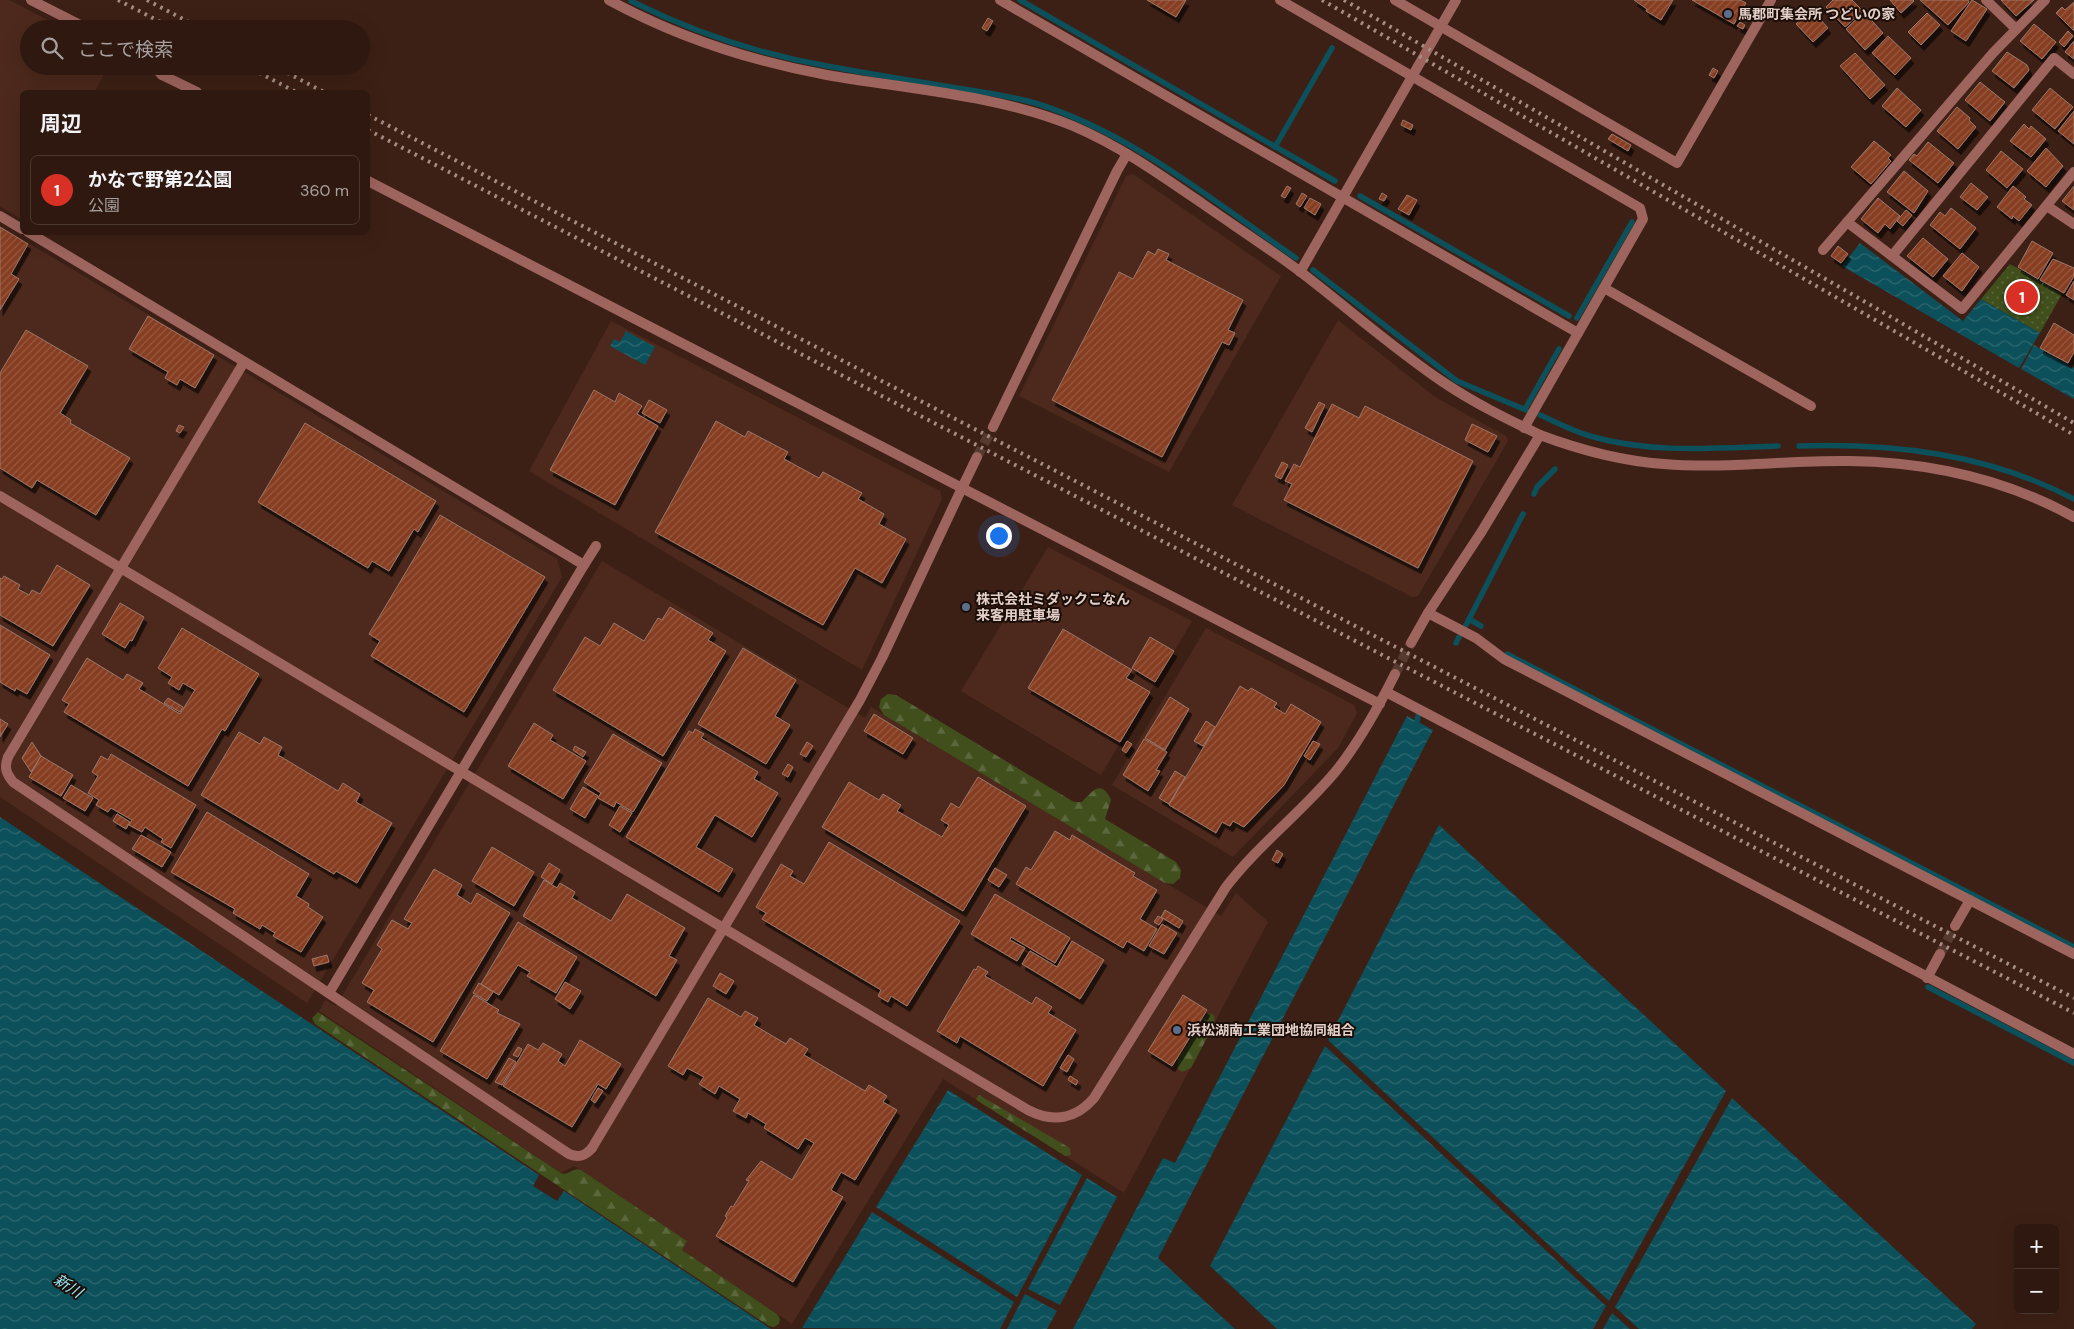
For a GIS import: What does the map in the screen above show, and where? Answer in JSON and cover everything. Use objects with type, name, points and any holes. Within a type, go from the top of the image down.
[{"type":"street","points":[[31,0],[70,20]]},
{"type":"street","points":[[1000,0],[1578,333]]},
{"type":"street","points":[[1280,0],[1640,208],[1643,219],[1524,428]]},
{"type":"street","points":[[1395,0],[1677,163],[1771,0]]},
{"type":"street","points":[[1300,272],[1456,0]]},
{"type":"street","points":[[1986,0],[2016,29]]},
{"type":"street","points":[[1823,250],[2016,29],[2044,0]]},
{"type":"street","points":[[616,2],[680,34],[751,58],[825,75],[990,102],[1031,111],[1071,125],[1127,154],[1300,272],[1444,383],[1540,435],[1615,458],[1666,464],[1850,460],[1927,467],[1956,472],[2011,489],[2074,517]]},
{"type":"street","points":[[1892,256],[2054,58],[2074,74]]},
{"type":"street","points":[[164,75],[193,90]]},
{"type":"street","points":[[993,427],[1127,154]]},
{"type":"street","points":[[1846,222],[1962,309],[2074,172]]},
{"type":"street","points":[[370,181],[1380,704]]},
{"type":"street","points":[[2047,206],[2074,224]]},
{"type":"street","points":[[0,216],[20,228]]},
{"type":"street","points":[[33,235],[584,565]]},
{"type":"street","points":[[1604,288],[1811,406]]},
{"type":"street","points":[[244,362],[8,757],[5,766],[7,775],[13,782],[569,1154],[577,1157],[586,1155],[592,1148],[872,679],[978,457]]},
{"type":"street","points":[[1411,643],[1540,435]]},
{"type":"street","points":[[0,496],[1028,1110],[1048,1118],[1069,1116],[1088,1106],[1234,876],[1336,771],[1357,742],[1380,704],[1395,674]]},
{"type":"street","points":[[329,993],[596,546]]},
{"type":"street","points":[[1428,613],[1476,638],[1504,659],[2074,954]]},
{"type":"street","points":[[1386,692],[2074,1054]]},
{"type":"street","points":[[1955,926],[1970,900]]},
{"type":"street","points":[[1927,978],[1940,954]]},
{"type":"shaded area","points":[[0,0],[9,0],[48,20],[20,20],[20,75],[104,75],[96,90],[20,90],[20,219],[0,206]]},
{"type":"shaded area","points":[[1133,174],[1281,276],[1169,472],[1019,396],[1126,176]]},
{"type":"shaded area","points":[[0,226],[557,559],[562,577],[307,1003],[0,797]]},
{"type":"shaded area","points":[[1338,320],[1435,397],[1506,436],[1508,441],[1418,596],[1412,597],[1232,505]]},
{"type":"shaded area","points":[[611,321],[940,491],[942,499],[862,670],[529,471]]},
{"type":"shaded area","points":[[1048,547],[1192,621],[1101,775],[961,691]]},
{"type":"shaded area","points":[[602,561],[865,718],[871,707],[1221,916],[1236,893],[1268,922],[1124,1193],[943,1079],[792,1324],[682,1250],[687,1241],[581,1170],[574,1166],[561,1173],[319,1011],[325,1000],[336,1006]]},
{"type":"shaded area","points":[[1206,628],[1354,705],[1357,713],[1338,748],[1233,857],[1112,785]]},
{"type":"green space","points":[[2010,264],[2062,294],[2040,333],[1981,299]]},
{"type":"green space","points":[[888,694],[896,695],[1074,802],[1082,802],[1096,789],[1104,790],[1111,800],[1105,819],[1176,862],[1181,870],[1180,878],[1173,884],[1165,883],[884,715],[879,707],[881,699]]},
{"type":"green space","points":[[318,1012],[561,1173],[565,1174],[577,1169],[581,1170],[687,1241],[682,1250],[777,1314],[780,1319],[779,1324],[774,1327],[769,1326],[315,1024],[312,1018]]},
{"type":"green space","points":[[1208,1013],[1214,1015],[1215,1023],[1191,1068],[1182,1072],[1178,1069],[1177,1060]]},
{"type":"green space","points":[[979,1095],[1070,1148],[1071,1155],[1065,1156],[978,1101],[976,1099]]},
{"type":"water","points":[[1860,243],[1963,321],[1981,299],[2040,333],[2019,368],[1842,266]]},
{"type":"water","points":[[626,331],[655,347],[645,365],[610,346],[614,339],[620,342]]},
{"type":"water","points":[[2034,345],[2074,368],[2074,399],[2021,369]]},
{"type":"water","points":[[1407,716],[1433,730],[1158,1258],[1235,1329],[1073,1329],[1163,1158],[1175,1163]]},
{"type":"water","name":"新川","points":[[0,817],[539,1175],[533,1186],[557,1201],[564,1191],[771,1329],[0,1329]]},
{"type":"water","points":[[1439,825],[1726,1091],[1609,1301],[1328,1040]]},
{"type":"water","points":[[1325,1046],[1606,1306],[1593,1329],[1277,1329],[1210,1266]]},
{"type":"water","points":[[948,1090],[1082,1175],[1017,1297],[876,1207]]},
{"type":"water","points":[[1732,1098],[1976,1324],[1972,1329],[1639,1329],[1615,1307]]},
{"type":"water","points":[[1087,1178],[1117,1197],[1060,1305],[1028,1289]]},
{"type":"water","points":[[872,1212],[1014,1302],[1000,1329],[802,1328]]},
{"type":"water","points":[[1025,1294],[1057,1311],[1047,1329],[1007,1329]]},
{"type":"water","points":[[1612,1313],[1630,1329],[1603,1329]]},
{"type":"building","points":[[1147,0],[1186,0],[1176,17]]},
{"type":"building","points":[[1634,0],[1673,0],[1661,20],[1646,11],[1647,9]]},
{"type":"building","name":"馬郡町集会所 つどいの家","points":[[1692,0],[1740,0],[1746,3],[1734,24]]},
{"type":"building","points":[[1833,0],[1852,0],[1863,11],[1845,27],[1826,7]]},
{"type":"building","points":[[1890,0],[1913,0],[1914,1],[1901,13]]},
{"type":"building","points":[[1920,0],[1968,0],[1969,2],[1948,25]]},
{"type":"building","points":[[1972,0],[1987,9],[1966,41],[1951,31]]},
{"type":"building","points":[[2001,0],[2034,0],[2016,16]]},
{"type":"building","points":[[2074,2],[2074,31],[2056,13],[2062,7],[2065,10]]},
{"type":"building","points":[[1811,9],[1828,28],[1813,42],[1796,24]]},
{"type":"building","points":[[1864,12],[1883,33],[1865,50],[1846,29]]},
{"type":"building","points":[[1927,13],[1940,25],[1921,45],[1908,32]]},
{"type":"building","points":[[988,18],[993,21],[987,31],[982,28]]},
{"type":"building","points":[[1740,22],[1745,25],[1743,29],[1737,26]]},
{"type":"building","points":[[2034,24],[2056,42],[2042,59],[2020,41]]},
{"type":"building","points":[[2068,31],[2073,36],[2064,47],[2059,42]]},
{"type":"building","points":[[1888,36],[1911,58],[1895,75],[1872,53]]},
{"type":"building","points":[[2074,41],[2074,59],[2065,52]]},
{"type":"building","points":[[2007,52],[2027,65],[2029,70],[2014,88],[1992,71]]},
{"type":"building","points":[[1855,53],[1885,85],[1870,99],[1840,66]]},
{"type":"building","points":[[1713,68],[1718,71],[1714,78],[1709,75]]},
{"type":"building","points":[[1980,82],[2005,102],[1990,121],[1965,100]]},
{"type":"building","points":[[1897,88],[1921,110],[1906,127],[1882,106]]},
{"type":"building","points":[[2050,88],[2073,107],[2055,129],[2032,110]]},
{"type":"building","points":[[1957,107],[1970,118],[1969,120],[1976,127],[1958,149],[1937,131]]},
{"type":"building","points":[[2074,111],[2074,144],[2058,131]]},
{"type":"building","points":[[1403,120],[1413,125],[1411,130],[1401,125]]},
{"type":"building","points":[[2024,124],[2029,129],[2031,126],[2046,139],[2031,157],[2010,141]]},
{"type":"building","points":[[1612,134],[1631,145],[1628,151],[1608,139]]},
{"type":"building","points":[[1874,141],[1891,155],[1888,158],[1891,161],[1871,184],[1851,167]]},
{"type":"building","points":[[1928,142],[1954,163],[1938,183],[1909,160],[1914,154],[1917,156]]},
{"type":"building","points":[[2046,148],[2063,166],[2046,187],[2027,171]]},
{"type":"building","points":[[2001,151],[2023,169],[2007,188],[1986,170]]},
{"type":"building","points":[[1904,171],[1928,191],[1914,213],[1887,192]]},
{"type":"building","points":[[1971,183],[1988,197],[1977,210],[1960,197]]},
{"type":"building","points":[[1287,186],[1291,188],[1285,198],[1281,196]]},
{"type":"building","points":[[2013,186],[2032,205],[2019,221],[2013,216],[2012,219],[1997,207]]},
{"type":"building","points":[[2074,186],[2074,210],[2062,201]]},
{"type":"building","points":[[1302,193],[1307,196],[1300,207],[1296,204]]},
{"type":"building","points":[[1382,193],[1387,196],[1384,201],[1379,199]]},
{"type":"building","points":[[1407,195],[1417,200],[1409,215],[1398,209]]},
{"type":"building","points":[[1310,198],[1321,204],[1315,215],[1304,208]]},
{"type":"building","points":[[1878,198],[1900,216],[1890,229],[1885,224],[1878,233],[1861,219]]},
{"type":"building","points":[[1951,208],[1976,228],[1960,249],[1930,225],[1940,212],[1945,216]]},
{"type":"building","points":[[1906,210],[1912,215],[1903,226],[1897,221]]},
{"type":"building","points":[[0,227],[28,244],[11,274],[19,279],[0,310]]},
{"type":"building","points":[[1923,238],[1948,259],[1933,277],[1907,256]]},
{"type":"building","points":[[2032,241],[2053,253],[2038,279],[2018,267]]},
{"type":"building","points":[[1838,246],[1848,254],[1841,263],[1831,256]]},
{"type":"building","points":[[1158,249],[1169,254],[1166,260],[1243,300],[1228,330],[1235,333],[1229,345],[1222,342],[1162,457],[1052,400],[1119,272],[1133,279],[1148,251],[1155,255]]},
{"type":"building","points":[[1962,253],[1979,267],[1962,291],[1943,276]]},
{"type":"building","points":[[2053,259],[2074,268],[2074,276],[2064,293],[2040,280]]},
{"type":"building","points":[[2074,281],[2074,300],[2066,295]]},
{"type":"building","points":[[148,316],[214,355],[195,388],[180,379],[177,385],[165,378],[168,372],[129,349]]},
{"type":"building","points":[[2054,323],[2074,335],[2074,352],[2068,363],[2040,348]]},
{"type":"building","points":[[26,330],[88,366],[60,413],[71,420],[70,423],[130,458],[96,515],[37,480],[32,488],[0,468],[0,373]]},
{"type":"building","points":[[594,390],[615,402],[619,393],[642,406],[637,414],[658,426],[615,505],[550,470]]},
{"type":"building","points":[[649,400],[667,410],[660,423],[642,413]]},
{"type":"building","points":[[1319,402],[1325,405],[1312,432],[1305,428]]},
{"type":"building","points":[[1332,404],[1359,418],[1365,406],[1473,461],[1418,568],[1284,500],[1292,484],[1285,481],[1294,464],[1300,467]]},
{"type":"building","points":[[716,421],[745,437],[748,431],[788,452],[784,459],[819,478],[823,472],[862,493],[858,499],[884,514],[879,524],[906,539],[882,583],[855,568],[823,625],[655,532]]},
{"type":"building","points":[[305,423],[436,501],[418,532],[414,529],[389,571],[372,561],[368,568],[258,502]]},
{"type":"building","points":[[1472,424],[1497,436],[1488,452],[1465,440]]},
{"type":"building","points":[[179,425],[184,427],[180,433],[176,431]]},
{"type":"building","points":[[1282,462],[1288,465],[1281,479],[1275,476]]},
{"type":"building","points":[[440,515],[545,577],[464,712],[371,656],[380,641],[369,634]]},
{"type":"building","points":[[57,565],[90,585],[53,646],[0,615],[0,578],[2,579],[4,576],[20,585],[18,589],[29,595],[32,590],[40,594]]},
{"type":"building","points":[[120,603],[144,617],[132,641],[130,640],[125,648],[102,634]]},
{"type":"building","points":[[670,607],[713,633],[708,640],[726,651],[663,756],[553,690],[585,637],[600,646],[614,623],[644,641],[658,618],[662,620]]},
{"type":"building","points":[[0,625],[50,655],[27,694],[16,688],[15,691],[0,682]]},
{"type":"building","points":[[182,628],[259,674],[225,731],[222,729],[188,786],[64,712],[69,704],[62,700],[87,658],[123,680],[127,674],[143,683],[139,689],[180,714],[195,690],[183,683],[179,690],[168,683],[172,677],[158,668]]},
{"type":"building","points":[[1063,629],[1132,670],[1126,678],[1150,692],[1120,742],[1028,688]]},
{"type":"building","points":[[1150,637],[1174,651],[1155,682],[1132,668]]},
{"type":"building","points":[[743,648],[796,680],[775,716],[790,725],[766,764],[698,724]]},
{"type":"building","points":[[1240,686],[1248,691],[1251,688],[1277,703],[1274,707],[1285,714],[1291,704],[1321,722],[1284,785],[1244,827],[1233,821],[1230,826],[1222,822],[1216,833],[1169,805]]},
{"type":"building","points":[[1170,697],[1189,709],[1165,750],[1145,738]]},
{"type":"building","points":[[168,698],[183,707],[180,712],[164,703]]},
{"type":"building","points":[[874,714],[913,738],[903,754],[864,731]]},
{"type":"building","points":[[0,719],[8,724],[0,737]]},
{"type":"building","points":[[1206,721],[1215,727],[1203,746],[1194,741]]},
{"type":"building","points":[[534,723],[553,735],[550,740],[586,761],[563,799],[508,766]]},
{"type":"building","points":[[695,729],[704,734],[701,738],[758,772],[754,779],[778,793],[752,837],[715,815],[696,847],[733,869],[719,892],[626,837],[689,731],[693,733]]},
{"type":"building","points":[[239,732],[260,744],[264,737],[282,747],[278,755],[338,791],[343,783],[360,794],[356,802],[392,823],[357,883],[336,871],[334,874],[201,795]]},
{"type":"building","points":[[613,734],[662,763],[633,812],[616,802],[614,807],[598,798],[601,793],[584,782]]},
{"type":"building","points":[[1144,739],[1167,752],[1156,770],[1160,771],[1148,791],[1123,775]]},
{"type":"building","points":[[1127,741],[1132,744],[1126,753],[1122,750]]},
{"type":"building","points":[[1313,741],[1320,744],[1310,760],[1304,756]]},
{"type":"building","points":[[32,742],[41,756],[31,772],[22,758]]},
{"type":"building","points":[[807,742],[813,746],[806,757],[800,754]]},
{"type":"building","points":[[575,746],[586,752],[583,757],[573,750]]},
{"type":"building","points":[[111,754],[196,805],[171,848],[161,842],[163,839],[145,827],[142,832],[129,825],[132,820],[111,808],[108,812],[96,805],[99,800],[88,793],[98,776],[92,772],[101,756],[108,760]]},
{"type":"building","points":[[41,756],[73,775],[61,796],[29,777]]},
{"type":"building","points":[[788,764],[793,767],[788,777],[782,774]]},
{"type":"building","points":[[1175,771],[1185,777],[1169,804],[1159,798]]},
{"type":"building","points":[[978,777],[1026,806],[963,911],[822,827],[849,782],[879,800],[883,794],[901,805],[897,811],[942,837],[949,825],[941,820],[951,803],[959,808]]},
{"type":"building","points":[[71,785],[93,798],[85,811],[63,798]]},
{"type":"building","points":[[583,787],[598,796],[585,818],[570,809]]},
{"type":"building","points":[[620,806],[632,813],[620,832],[609,825]]},
{"type":"building","points":[[207,812],[309,874],[296,896],[309,904],[308,907],[323,917],[301,952],[273,936],[275,933],[262,925],[260,929],[233,913],[235,909],[171,872]]},
{"type":"building","points":[[117,814],[130,822],[126,829],[113,821]]},
{"type":"building","points":[[1055,831],[1070,840],[1072,835],[1135,873],[1133,876],[1157,890],[1140,919],[1157,929],[1144,951],[1127,941],[1123,948],[1016,884],[1026,867],[1031,870]]},
{"type":"building","points":[[141,835],[171,852],[162,867],[132,849]]},
{"type":"building","points":[[829,842],[960,921],[907,1006],[891,996],[888,1002],[878,996],[881,990],[762,919],[766,913],[756,907],[781,864],[793,871],[790,876],[804,884]]},
{"type":"building","points":[[492,847],[534,872],[514,906],[472,881]]},
{"type":"building","points":[[1277,850],[1283,854],[1278,863],[1272,860]]},
{"type":"building","points":[[549,863],[560,870],[552,884],[541,877]]},
{"type":"building","points":[[995,868],[1007,875],[999,887],[988,880]]},
{"type":"building","points":[[434,869],[462,885],[457,895],[471,904],[477,893],[510,913],[433,1042],[367,1002],[374,990],[362,983],[382,949],[377,945],[392,920],[408,929],[412,923],[404,919]]},
{"type":"building","points":[[544,880],[557,888],[560,883],[575,892],[572,898],[611,921],[627,894],[685,928],[669,956],[677,960],[656,996],[523,916]]},
{"type":"building","points":[[995,894],[1070,938],[1055,963],[1011,937],[1010,940],[1025,948],[1017,961],[971,934]]},
{"type":"building","points":[[1165,910],[1183,921],[1179,928],[1161,917]]},
{"type":"building","points":[[1158,916],[1163,919],[1159,925],[1154,922]]},
{"type":"building","points":[[518,922],[577,957],[556,993],[527,976],[530,972],[518,965],[499,995],[481,984]]},
{"type":"building","points":[[1162,924],[1177,933],[1164,954],[1149,946]]},
{"type":"building","points":[[1072,941],[1104,960],[1080,999],[1022,964],[1030,951],[1057,967]]},
{"type":"building","points":[[327,955],[329,962],[314,966],[312,959]]},
{"type":"building","points":[[978,966],[988,972],[985,976],[1032,1004],[1036,997],[1052,1007],[1048,1013],[1076,1030],[1043,1086],[960,1036],[957,1043],[937,1031],[974,969],[976,970]]},
{"type":"building","points":[[720,973],[734,981],[726,994],[713,986]]},
{"type":"building","points":[[565,982],[581,991],[570,1009],[555,999]]},
{"type":"building","points":[[479,983],[493,992],[487,1001],[473,993]]},
{"type":"building","points":[[474,995],[499,1010],[497,1013],[520,1024],[487,1079],[440,1051]]},
{"type":"building","points":[[1183,995],[1207,1010],[1172,1066],[1148,1051]]},
{"type":"building","points":[[708,998],[741,1017],[745,1011],[758,1018],[754,1025],[786,1044],[790,1038],[808,1049],[804,1055],[865,1091],[869,1085],[887,1096],[883,1102],[897,1110],[855,1180],[841,1172],[831,1190],[843,1197],[793,1282],[716,1236],[727,1218],[725,1216],[731,1206],[733,1207],[749,1181],[746,1180],[761,1161],[792,1180],[814,1143],[805,1138],[798,1149],[764,1128],[766,1124],[748,1113],[746,1118],[733,1111],[740,1099],[719,1086],[715,1094],[699,1084],[704,1077],[687,1068],[683,1075],[668,1066]]},
{"type":"building","points":[[580,1040],[621,1064],[606,1089],[598,1084],[572,1127],[503,1086],[528,1044],[538,1050],[543,1043],[562,1054],[558,1061],[565,1066]]},
{"type":"building","points":[[518,1047],[522,1049],[518,1057],[513,1055]]},
{"type":"building","points":[[1068,1055],[1074,1059],[1067,1072],[1060,1068]]},
{"type":"building","points":[[509,1058],[516,1062],[502,1085],[495,1082]]},
{"type":"building","points":[[1070,1076],[1078,1081],[1076,1085],[1068,1080]]},
{"type":"building","points":[[598,1088],[603,1091],[595,1103],[591,1100]]},
{"type":"waterway","points":[[1020,0],[1335,181]]},
{"type":"waterway","points":[[631,1],[678,23],[726,41],[776,55],[843,69],[1006,96],[1035,103],[1071,116],[1105,132],[1171,170],[1296,258]]},
{"type":"waterway","points":[[1275,147],[1332,48]]},
{"type":"waterway","points":[[1360,196],[1569,316]]},
{"type":"waterway","points":[[1577,318],[1632,222]]},
{"type":"waterway","points":[[1313,270],[1457,381],[1526,410]]},
{"type":"waterway","points":[[1525,409],[1559,349]]},
{"type":"waterway","points":[[1540,415],[1590,436],[1636,445],[1660,448],[1778,446]]},
{"type":"waterway","points":[[1799,446],[1870,447],[1940,454],[2008,471],[2074,499]]},
{"type":"waterway","points":[[1534,494],[1537,487],[1555,469]]},
{"type":"waterway","points":[[1466,625],[1523,514]]},
{"type":"waterway","points":[[1469,619],[1481,626]]},
{"type":"waterway","points":[[1456,643],[1459,637]]},
{"type":"waterway","points":[[1507,654],[2074,947]]},
{"type":"waterway","points":[[1416,728],[1418,716]]},
{"type":"waterway","points":[[1928,987],[2074,1063]]},
{"type":"tunnel","points":[[977,457],[993,427]]},
{"type":"tunnel","points":[[1395,674],[1411,643]]},
{"type":"tunnel","points":[[1940,954],[1955,926]]},
{"type":"railway","points":[[118,0],[157,20]]},
{"type":"railway","points":[[147,0],[185,20]]},
{"type":"railway","points":[[1322,0],[2074,435]]},
{"type":"railway","points":[[1344,0],[2074,423]]},
{"type":"railway","points":[[263,75],[292,90]]},
{"type":"railway","points":[[291,75],[320,90]]},
{"type":"railway","points":[[370,116],[2074,998]]},
{"type":"railway","points":[[370,131],[2074,1013]]},
{"type":"place","name":"馬郡町集会所 つどいの家","points":[[1728,14]]},
{"type":"place","name":"かなで野第2公園","points":[[2022,297]]},
{"type":"place","name":"株式会社ミダックこなん 来客用駐車場","points":[[966,607]]},
{"type":"place","name":"浜松湖南工業団地協同組合","points":[[1177,1030]]}]
